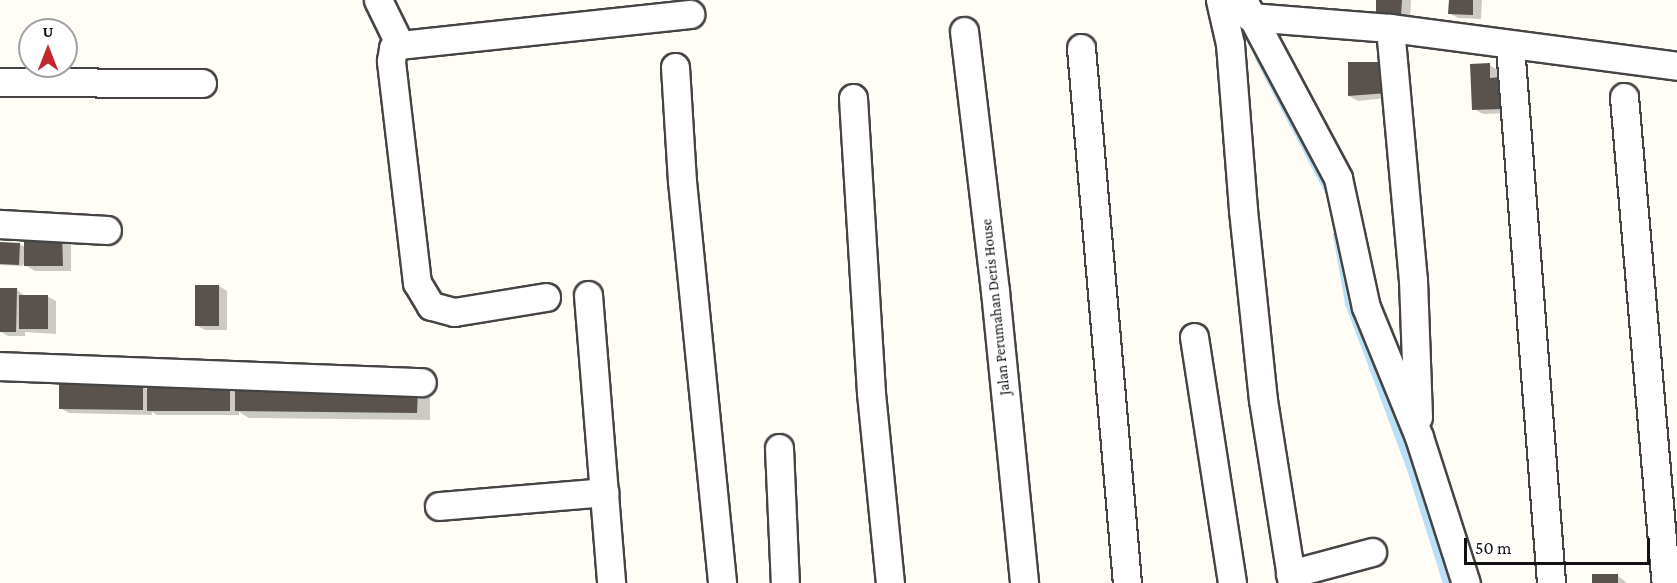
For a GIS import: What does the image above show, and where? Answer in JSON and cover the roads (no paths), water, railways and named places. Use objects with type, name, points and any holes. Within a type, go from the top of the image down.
[{"type":"street","points":[[378,0],[400,45]]},
{"type":"street","points":[[1220,0],[1230,44],[1243,210],[1263,400],[1291,579],[1372,552]]},
{"type":"street","points":[[1247,8],[1677,66]]},
{"type":"street","points":[[1247,8],[1338,178],[1366,307],[1419,436],[1466,583]]},
{"type":"street","points":[[546,297],[454,312],[431,306],[417,283],[391,61],[393,48],[400,45],[690,14]]},
{"type":"street","points":[[1390,28],[1413,280],[1419,436]]},
{"type":"street","name":"Jalan Perumahan Deris House","points":[[964,31],[995,291],[1024,583]]},
{"type":"street","points":[[1510,45],[1551,583]]},
{"type":"street","points":[[1081,48],[1127,583]]},
{"type":"street","points":[[675,67],[682,181],[722,583]]},
{"type":"street","points":[[0,82],[202,83]]},
{"type":"street","points":[[1624,97],[1666,583]]},
{"type":"street","points":[[853,98],[871,393],[890,583]]},
{"type":"street","points":[[0,224],[107,230]]},
{"type":"street","points":[[588,295],[611,583]]},
{"type":"street","points":[[1194,337],[1232,583]]},
{"type":"street","points":[[0,366],[422,382]]},
{"type":"street","points":[[779,448],[785,583]]},
{"type":"street","points":[[439,506],[604,492]]},
{"type":"waterway","points":[[1259,58],[1330,194]]},
{"type":"waterway","points":[[1337,235],[1349,303],[1411,469],[1447,583]]}]
